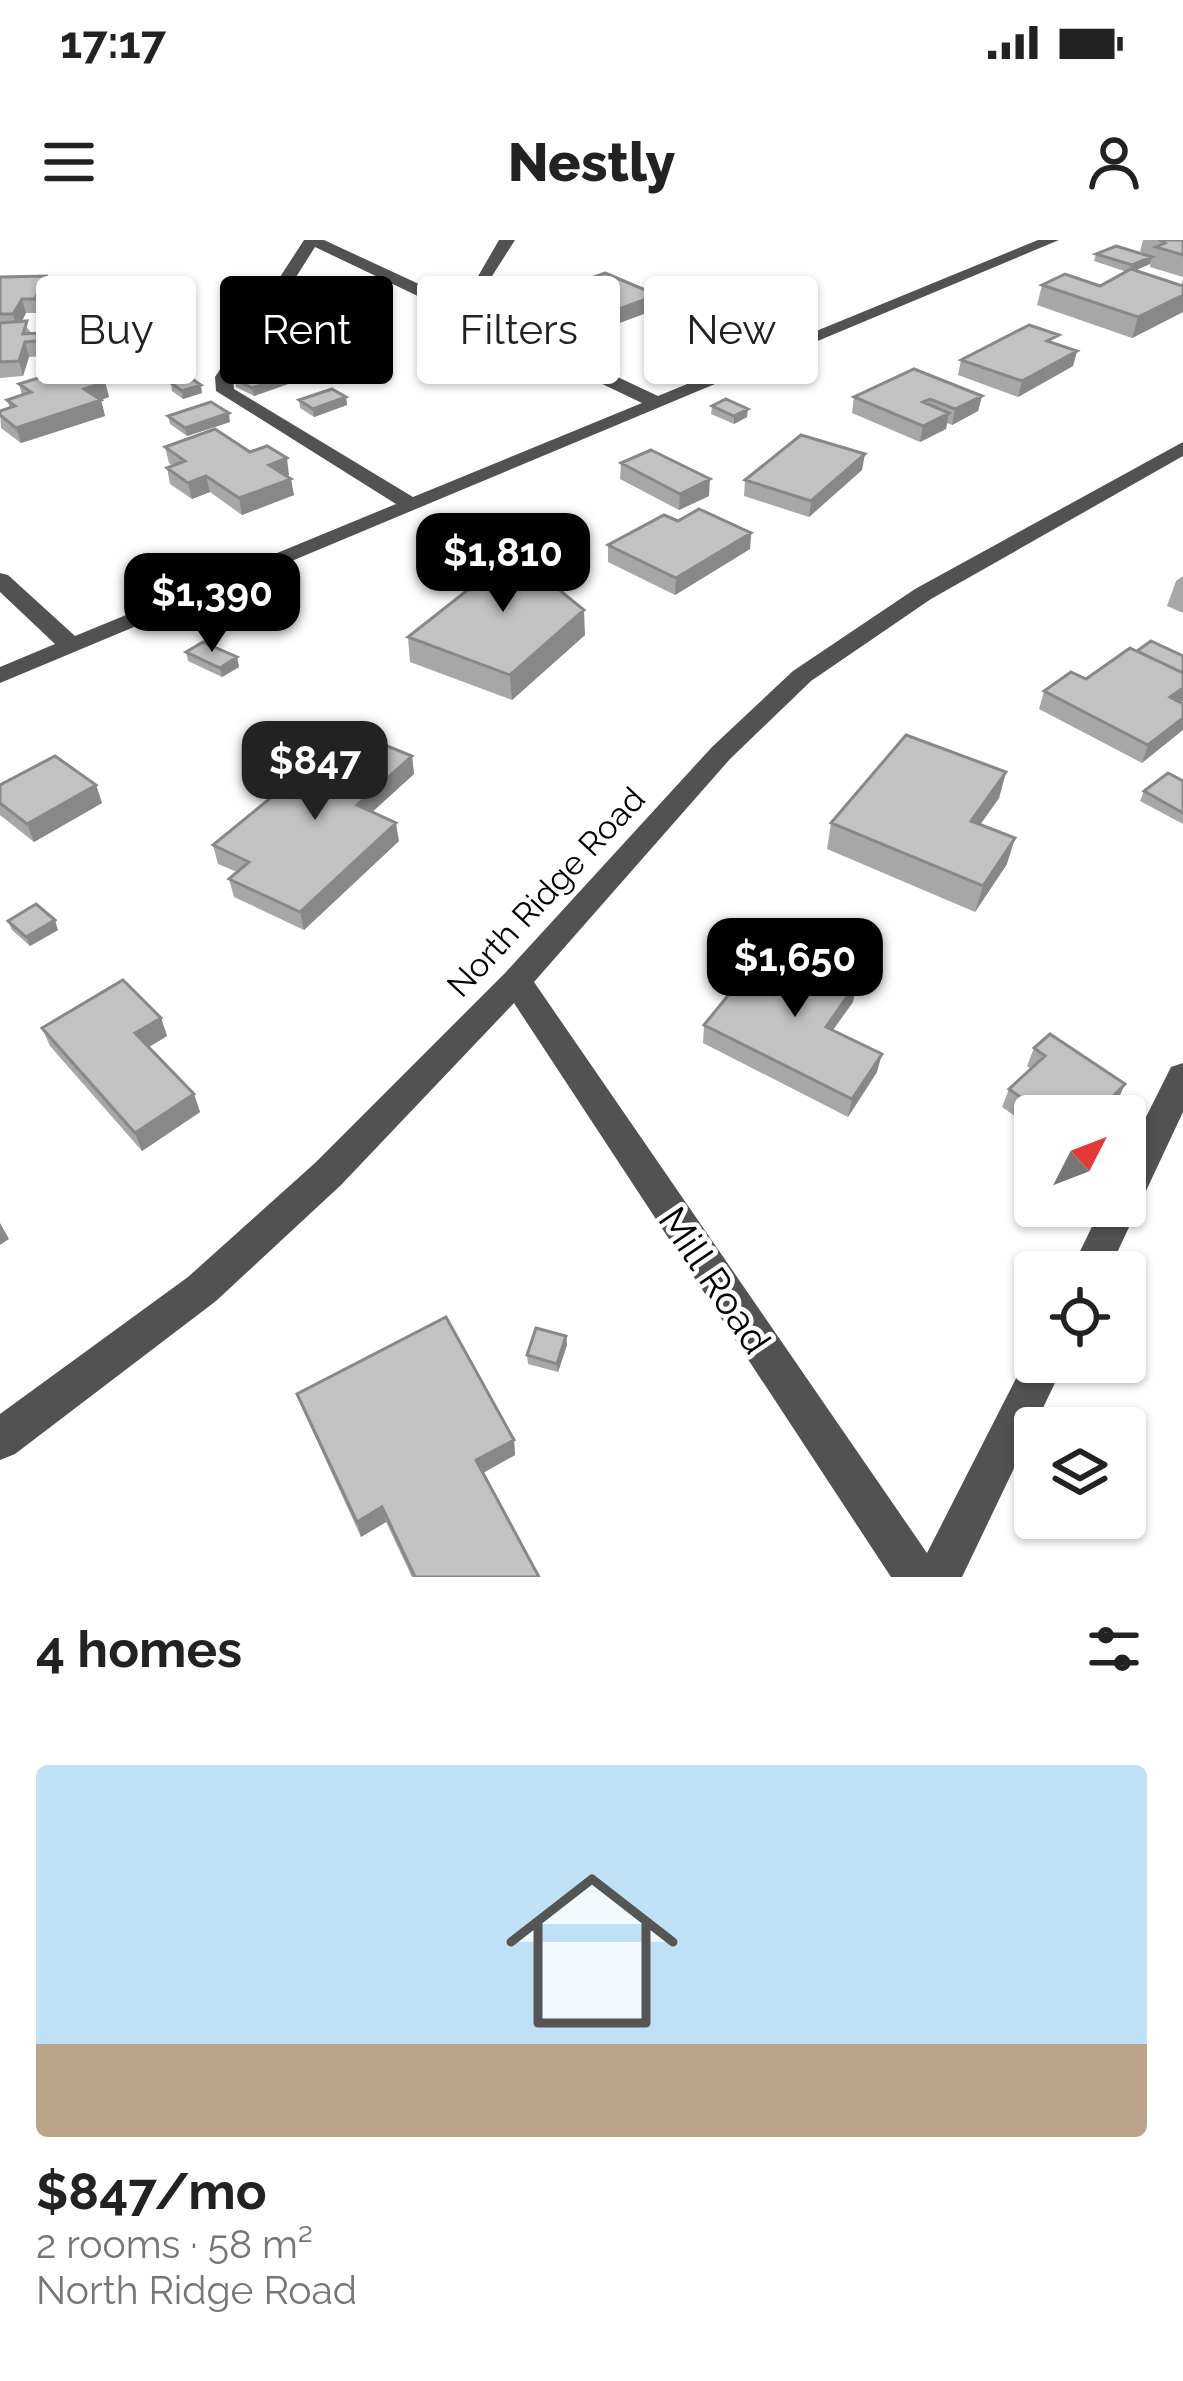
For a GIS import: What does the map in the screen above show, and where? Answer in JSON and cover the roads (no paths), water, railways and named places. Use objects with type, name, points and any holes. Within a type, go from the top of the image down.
[{"type":"street","points":[[413,506],[225,391],[224,377],[312,240],[417,289]]},
{"type":"street","points":[[484,276],[507,240]]},
{"type":"street","points":[[0,676],[1051,240]]},
{"type":"street","points":[[618,384],[660,404]]},
{"type":"street","name":"North Ridge Road","points":[[0,1439],[218,1274],[328,1174],[516,981],[721,754],[802,676],[923,594],[1183,448]]},
{"type":"street","points":[[0,580],[72,647]]},
{"type":"street","name":"Mill Road","points":[[516,981],[917,1577]]},
{"type":"street","points":[[1146,1153],[1183,1076]]},
{"type":"street","points":[[939,1577],[1035,1383]]}]
